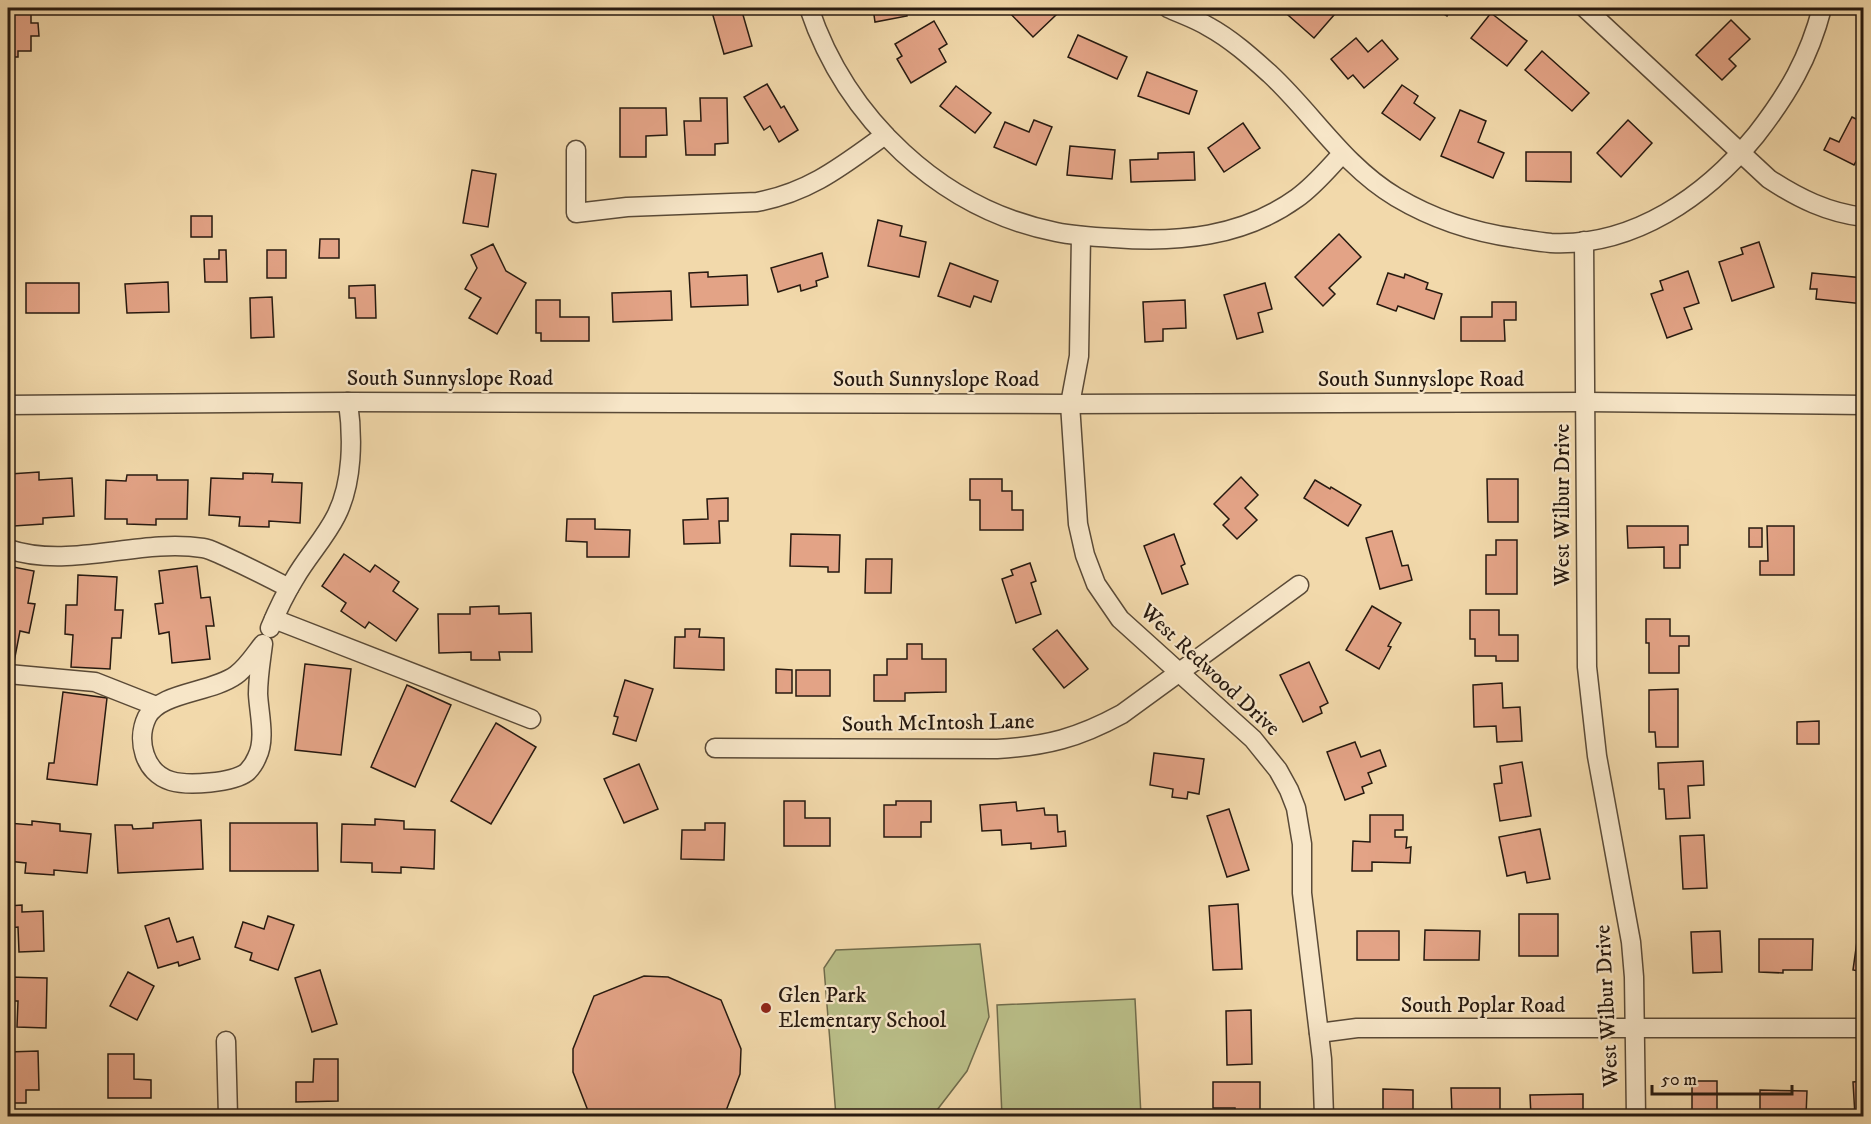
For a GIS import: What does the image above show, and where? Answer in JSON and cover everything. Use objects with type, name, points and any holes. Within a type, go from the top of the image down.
[{"type":"street","points":[[809,8],[836,70],[852,96],[900,151],[942,184],[985,208],[1016,221],[1055,232],[1145,241],[1184,239],[1219,233],[1272,213],[1296,199],[1314,184],[1342,154]]},
{"type":"street","points":[[1168,8],[1210,27],[1240,49],[1270,74],[1342,154],[1368,178],[1395,196],[1431,216],[1457,226],[1542,242],[1584,241],[1623,232],[1670,212],[1710,184],[1740,153],[1780,104],[1799,72],[1814,38],[1822,8]]},
{"type":"street","points":[[1586,8],[1769,179],[1797,198],[1829,210],[1863,217]]},
{"type":"street","points":[[576,150],[576,213],[627,207],[757,202],[774,199],[808,186],[832,173],[885,135]]},
{"type":"street","name":"West Redwood Drive","points":[[1081,236],[1079,356],[1070,404],[1078,524],[1084,555],[1096,584],[1120,619],[1253,739],[1283,780],[1296,808],[1302,844],[1302,893],[1319,1033],[1324,1116]]},
{"type":"street","name":"West Wilbur Drive","points":[[1584,241],[1587,667],[1597,756],[1631,942],[1636,1116]]},
{"type":"street","points":[[263,644],[258,694],[261,747],[254,764],[246,772],[221,781],[185,783],[172,782],[163,778],[153,769],[142,745],[142,731],[148,716],[165,700],[198,692],[221,683],[242,669],[263,644],[289,588],[336,516],[346,487],[350,421],[348,402]]},
{"type":"street","name":"South Sunnyslope Road","points":[[8,405],[348,402],[1070,404],[1586,402],[1863,405]]},
{"type":"street","points":[[8,549],[21,554],[57,557],[178,545],[206,548],[289,588]]},
{"type":"street","name":"South McIntosh Lane","points":[[715,748],[997,749],[1055,742],[1090,731],[1122,714],[1299,585]]},
{"type":"street","points":[[274,619],[531,719]]},
{"type":"street","points":[[8,674],[95,682],[156,706]]},
{"type":"street","name":"South Poplar Road","points":[[1319,1033],[1357,1028],[1863,1028]]},
{"type":"street","points":[[226,1041],[228,1116]]},
{"type":"green space","points":[[980,944],[989,1017],[967,1071],[937,1110],[918,1116],[836,1116],[824,968],[836,950]]},
{"type":"green space","points":[[1135,999],[1141,1116],[1002,1116],[997,1005]]},
{"type":"building","points":[[8,8],[31,8],[31,23],[38,23],[39,36],[31,36],[31,51],[18,51],[18,57],[8,57]]},
{"type":"building","points":[[727,8],[741,8],[752,46],[724,54],[712,12]]},
{"type":"building","points":[[873,8],[905,8],[907,16],[875,22]]},
{"type":"building","points":[[1005,8],[1050,8],[1057,14],[1033,37]]},
{"type":"building","points":[[1280,8],[1326,8],[1334,15],[1314,38]]},
{"type":"building","points":[[1434,8],[1452,8],[1447,16]]},
{"type":"building","points":[[1491,13],[1527,41],[1507,66],[1471,38]]},
{"type":"building","points":[[1731,20],[1750,39],[1729,59],[1736,66],[1722,80],[1696,55]]},
{"type":"building","points":[[934,21],[947,44],[939,49],[946,62],[911,83],[897,59],[902,56],[895,44]]},
{"type":"building","points":[[1078,35],[1127,57],[1117,79],[1068,57]]},
{"type":"building","points":[[1356,38],[1368,52],[1382,40],[1398,59],[1364,88],[1353,75],[1348,79],[1331,59]]},
{"type":"building","points":[[1542,51],[1589,93],[1572,111],[1525,70]]},
{"type":"building","points":[[1147,72],[1197,91],[1189,114],[1138,96]]},
{"type":"building","points":[[767,84],[781,108],[784,106],[798,130],[779,142],[770,126],[764,130],[744,97]]},
{"type":"building","points":[[1402,85],[1418,96],[1414,103],[1435,118],[1420,140],[1382,113]]},
{"type":"building","points":[[956,86],[991,113],[975,133],[940,106]]},
{"type":"building","points":[[700,98],[727,98],[728,143],[715,144],[715,155],[686,155],[684,121],[701,121]]},
{"type":"building","points":[[620,108],[666,108],[667,135],[646,136],[646,157],[620,157]]},
{"type":"building","points":[[1460,110],[1486,121],[1478,142],[1504,153],[1493,178],[1441,156]]},
{"type":"building","points":[[1852,117],[1864,123],[1864,147],[1854,165],[1824,150],[1830,138],[1839,142]]},
{"type":"building","points":[[1034,120],[1052,127],[1036,165],[994,147],[1005,122],[1029,132]]},
{"type":"building","points":[[1628,120],[1652,143],[1621,177],[1597,153]]},
{"type":"building","points":[[1243,123],[1260,148],[1224,172],[1208,148]]},
{"type":"building","points":[[1070,146],[1115,150],[1112,179],[1067,175]]},
{"type":"building","points":[[1194,152],[1195,180],[1131,182],[1130,160],[1158,159],[1158,153]]},
{"type":"building","points":[[1526,152],[1571,152],[1571,182],[1526,181]]},
{"type":"building","points":[[472,170],[496,174],[488,227],[463,223]]},
{"type":"building","points":[[191,216],[212,216],[212,237],[191,237]]},
{"type":"building","points":[[878,220],[902,226],[900,236],[926,242],[919,277],[868,266]]},
{"type":"building","points":[[1339,234],[1361,257],[1329,288],[1335,294],[1323,306],[1295,277]]},
{"type":"building","points":[[320,239],[339,239],[339,258],[319,258]]},
{"type":"building","points":[[1759,242],[1774,287],[1732,301],[1719,262],[1743,254],[1741,248]]},
{"type":"building","points":[[493,244],[506,271],[526,283],[497,334],[469,318],[481,298],[465,289],[477,268],[471,255]]},
{"type":"building","points":[[219,250],[226,250],[227,282],[205,282],[204,259],[219,259]]},
{"type":"building","points":[[267,250],[286,250],[286,278],[267,278]]},
{"type":"building","points":[[822,253],[828,277],[816,281],[817,286],[801,291],[800,285],[778,292],[771,268]]},
{"type":"building","points":[[950,263],[998,281],[991,302],[974,296],[970,307],[938,296]]},
{"type":"building","points":[[1688,271],[1699,303],[1684,308],[1692,329],[1667,338],[1651,294],[1663,290],[1660,281]]},
{"type":"building","points":[[708,272],[708,277],[747,275],[748,305],[691,307],[689,273]]},
{"type":"building","points":[[1388,273],[1404,278],[1405,274],[1428,283],[1426,289],[1442,294],[1434,319],[1398,306],[1396,311],[1377,304]]},
{"type":"building","points":[[1812,273],[1864,278],[1864,304],[1816,299],[1817,289],[1810,289]]},
{"type":"building","points":[[168,282],[169,312],[127,313],[125,284]]},
{"type":"building","points":[[26,283],[79,283],[79,313],[26,313]]},
{"type":"building","points":[[1265,283],[1272,309],[1258,313],[1263,332],[1237,339],[1224,295]]},
{"type":"building","points":[[375,285],[376,318],[356,318],[355,298],[349,298],[349,286]]},
{"type":"building","points":[[671,291],[672,320],[613,322],[612,293]]},
{"type":"building","points":[[272,297],[274,337],[251,338],[250,298]]},
{"type":"building","points":[[536,300],[560,300],[560,317],[589,317],[589,341],[541,341],[541,333],[536,333]]},
{"type":"building","points":[[1185,300],[1186,328],[1163,329],[1163,341],[1145,342],[1143,302]]},
{"type":"building","points":[[1492,302],[1516,302],[1516,320],[1504,320],[1505,341],[1461,341],[1461,317],[1492,317]]},
{"type":"building","points":[[39,472],[39,480],[72,478],[74,516],[43,518],[43,524],[14,526],[14,521],[8,521],[10,474]]},
{"type":"building","points":[[243,473],[273,474],[272,482],[302,483],[300,523],[269,521],[269,527],[239,526],[240,517],[209,515],[211,478],[243,479]]},
{"type":"building","points":[[127,475],[157,475],[157,480],[188,480],[187,519],[156,519],[156,525],[127,524],[127,519],[105,519],[106,480],[126,481]]},
{"type":"building","points":[[1241,477],[1258,495],[1245,508],[1257,520],[1237,539],[1223,525],[1229,519],[1214,504]]},
{"type":"building","points":[[970,479],[1002,479],[1002,491],[1012,491],[1012,510],[1023,510],[1023,530],[980,530],[980,500],[970,500]]},
{"type":"building","points":[[1487,479],[1518,479],[1518,522],[1488,522]]},
{"type":"building","points":[[1315,480],[1361,505],[1348,526],[1304,498]]},
{"type":"building","points":[[728,498],[728,521],[719,521],[720,543],[684,544],[683,520],[708,519],[707,499]]},
{"type":"building","points":[[567,519],[595,519],[595,529],[630,530],[629,557],[587,557],[587,542],[566,541]]},
{"type":"building","points":[[1627,526],[1688,526],[1688,545],[1680,545],[1680,568],[1664,568],[1664,547],[1628,548]]},
{"type":"building","points":[[1767,526],[1794,526],[1794,575],[1760,575],[1760,561],[1768,561]]},
{"type":"building","points":[[1749,528],[1762,528],[1762,547],[1749,547]]},
{"type":"building","points":[[1392,531],[1402,566],[1408,565],[1412,580],[1380,589],[1366,538]]},
{"type":"building","points":[[791,534],[840,535],[839,572],[828,572],[828,567],[790,566]]},
{"type":"building","points":[[1174,534],[1185,564],[1181,566],[1188,584],[1162,594],[1144,546]]},
{"type":"building","points":[[1496,540],[1517,540],[1517,594],[1486,594],[1486,555],[1496,555]]},
{"type":"building","points":[[344,554],[370,572],[375,565],[399,582],[393,591],[418,609],[396,641],[369,622],[365,628],[341,611],[346,603],[322,586]]},
{"type":"building","points":[[866,559],[892,559],[891,593],[865,593]]},
{"type":"building","points":[[1030,563],[1036,581],[1031,583],[1041,614],[1016,623],[1002,579],[1013,575],[1011,570]]},
{"type":"building","points":[[8,566],[34,571],[28,603],[35,604],[29,633],[20,631],[14,662],[8,661]]},
{"type":"building","points":[[197,566],[201,598],[210,597],[214,626],[206,626],[210,659],[172,663],[169,632],[159,634],[155,604],[163,603],[159,571]]},
{"type":"building","points":[[78,575],[117,577],[115,610],[123,610],[121,638],[112,638],[110,669],[71,667],[73,635],[65,634],[66,605],[77,605]]},
{"type":"building","points":[[499,606],[499,614],[531,613],[532,652],[499,652],[500,660],[471,660],[471,652],[439,653],[438,614],[470,614],[470,607]]},
{"type":"building","points":[[1372,606],[1401,623],[1388,646],[1391,647],[1379,669],[1346,650]]},
{"type":"building","points":[[1470,610],[1499,610],[1499,635],[1518,635],[1518,661],[1496,661],[1496,656],[1475,656],[1475,639],[1470,639]]},
{"type":"building","points":[[1646,619],[1670,619],[1670,636],[1689,636],[1689,646],[1679,646],[1679,673],[1649,673]]},
{"type":"building","points":[[685,629],[700,629],[699,637],[724,638],[724,670],[674,668],[675,637],[685,637]]},
{"type":"building","points":[[1057,630],[1088,669],[1064,688],[1033,649]]},
{"type":"building","points":[[907,644],[922,644],[922,659],[946,659],[946,692],[905,693],[905,701],[874,701],[874,675],[887,675],[887,659],[907,659]]},
{"type":"building","points":[[1309,662],[1328,703],[1320,707],[1322,713],[1303,722],[1280,675]]},
{"type":"building","points":[[305,664],[351,669],[341,755],[295,750]]},
{"type":"building","points":[[776,669],[792,670],[792,693],[776,693]]},
{"type":"building","points":[[796,670],[830,670],[830,696],[796,696]]},
{"type":"building","points":[[625,680],[653,689],[636,741],[613,734],[618,717],[614,716]]},
{"type":"building","points":[[1502,683],[1503,708],[1520,707],[1522,741],[1497,742],[1496,726],[1474,727],[1473,685]]},
{"type":"building","points":[[407,685],[451,705],[415,787],[371,767]]},
{"type":"building","points":[[1678,689],[1678,747],[1656,747],[1655,732],[1649,732],[1649,690]]},
{"type":"building","points":[[63,692],[107,698],[97,785],[47,779],[49,763],[54,763]]},
{"type":"building","points":[[1819,721],[1819,744],[1797,744],[1797,722]]},
{"type":"building","points":[[496,723],[536,747],[491,824],[451,801]]},
{"type":"building","points":[[1355,742],[1361,757],[1380,750],[1386,766],[1368,773],[1372,783],[1362,787],[1364,793],[1345,800],[1327,752]]},
{"type":"building","points":[[1154,753],[1204,759],[1199,794],[1188,792],[1187,799],[1172,797],[1173,789],[1150,785]]},
{"type":"building","points":[[1703,761],[1704,785],[1688,786],[1690,818],[1666,819],[1664,789],[1659,789],[1658,763]]},
{"type":"building","points":[[1522,762],[1531,816],[1500,821],[1494,784],[1502,783],[1500,766]]},
{"type":"building","points":[[639,764],[658,809],[624,823],[604,779]]},
{"type":"building","points":[[784,801],[805,801],[805,818],[830,818],[830,846],[784,846]]},
{"type":"building","points":[[896,801],[931,801],[931,822],[921,822],[921,837],[884,837],[884,805],[896,805]]},
{"type":"building","points":[[1016,802],[1017,811],[1044,808],[1045,815],[1057,815],[1058,832],[1065,831],[1066,846],[1031,849],[1031,843],[1002,845],[1001,830],[982,831],[980,805]]},
{"type":"building","points":[[1229,809],[1249,870],[1227,877],[1207,816]]},
{"type":"building","points":[[1370,815],[1403,815],[1403,830],[1395,830],[1395,837],[1407,837],[1406,848],[1411,847],[1410,863],[1372,862],[1372,871],[1352,871],[1353,841],[1370,842]]},
{"type":"building","points":[[375,819],[404,821],[404,829],[435,830],[434,869],[401,867],[401,873],[372,872],[372,863],[341,862],[342,824],[375,825]]},
{"type":"building","points":[[201,820],[203,869],[118,873],[115,825],[132,825],[133,829],[153,828],[153,823]]},
{"type":"building","points":[[32,821],[60,824],[60,831],[91,834],[87,873],[54,870],[54,875],[25,873],[26,863],[8,861],[8,823],[32,825]]},
{"type":"building","points":[[230,823],[317,823],[318,871],[230,871]]},
{"type":"building","points":[[705,823],[725,823],[724,860],[681,859],[682,830],[705,830]]},
{"type":"building","points":[[1540,829],[1550,879],[1527,883],[1525,872],[1507,876],[1499,837]]},
{"type":"building","points":[[1704,835],[1707,888],[1683,889],[1680,836]]},
{"type":"building","points":[[1238,904],[1242,969],[1213,970],[1209,906]]},
{"type":"building","points":[[22,905],[22,912],[43,911],[44,951],[19,952],[18,927],[8,928],[8,906]]},
{"type":"building","points":[[1519,914],[1558,914],[1558,956],[1519,956]]},
{"type":"building","points":[[268,916],[294,925],[278,970],[250,960],[252,953],[235,947],[243,922],[264,929]]},
{"type":"building","points":[[169,918],[177,942],[193,937],[200,959],[179,966],[178,962],[158,968],[145,926]]},
{"type":"building","points":[[1860,920],[1864,920],[1864,972],[1853,970]]},
{"type":"building","points":[[1425,930],[1480,931],[1479,960],[1424,960]]},
{"type":"building","points":[[1357,931],[1399,931],[1399,960],[1357,960]]},
{"type":"building","points":[[1720,931],[1722,972],[1693,973],[1691,932]]},
{"type":"building","points":[[1759,939],[1813,939],[1812,970],[1783,970],[1783,973],[1759,972]]},
{"type":"building","points":[[320,970],[337,1024],[312,1032],[295,978]]},
{"type":"building","points":[[128,972],[154,986],[137,1020],[110,1006]]},
{"type":"building","points":[[644,976],[668,977],[721,1000],[741,1049],[740,1074],[724,1116],[590,1116],[573,1072],[573,1049],[594,996]]},
{"type":"building","points":[[8,977],[47,978],[46,1028],[17,1027],[18,1001],[8,1001]]},
{"type":"building","points":[[1251,1010],[1252,1064],[1227,1065],[1226,1011]]},
{"type":"building","points":[[38,1051],[39,1090],[26,1090],[26,1103],[8,1103],[8,1052]]},
{"type":"building","points":[[108,1054],[134,1054],[134,1079],[151,1080],[151,1098],[108,1098]]},
{"type":"building","points":[[314,1059],[338,1059],[338,1101],[296,1102],[296,1082],[313,1082]]},
{"type":"building","points":[[1692,1081],[1717,1081],[1717,1116],[1692,1116]]},
{"type":"building","points":[[1864,1081],[1864,1116],[1855,1116],[1853,1082]]},
{"type":"building","points":[[1213,1082],[1260,1082],[1260,1116],[1235,1116],[1235,1108],[1213,1108]]},
{"type":"building","points":[[1451,1088],[1500,1088],[1500,1114],[1452,1114]]},
{"type":"building","points":[[1383,1089],[1413,1090],[1413,1116],[1383,1116]]},
{"type":"building","points":[[1760,1090],[1807,1091],[1806,1116],[1760,1116]]},
{"type":"building","points":[[1583,1094],[1583,1111],[1557,1112],[1557,1116],[1531,1116],[1530,1095]]},
{"type":"place","name":"Glen Park Elementary School","points":[[766,1008]]}]
